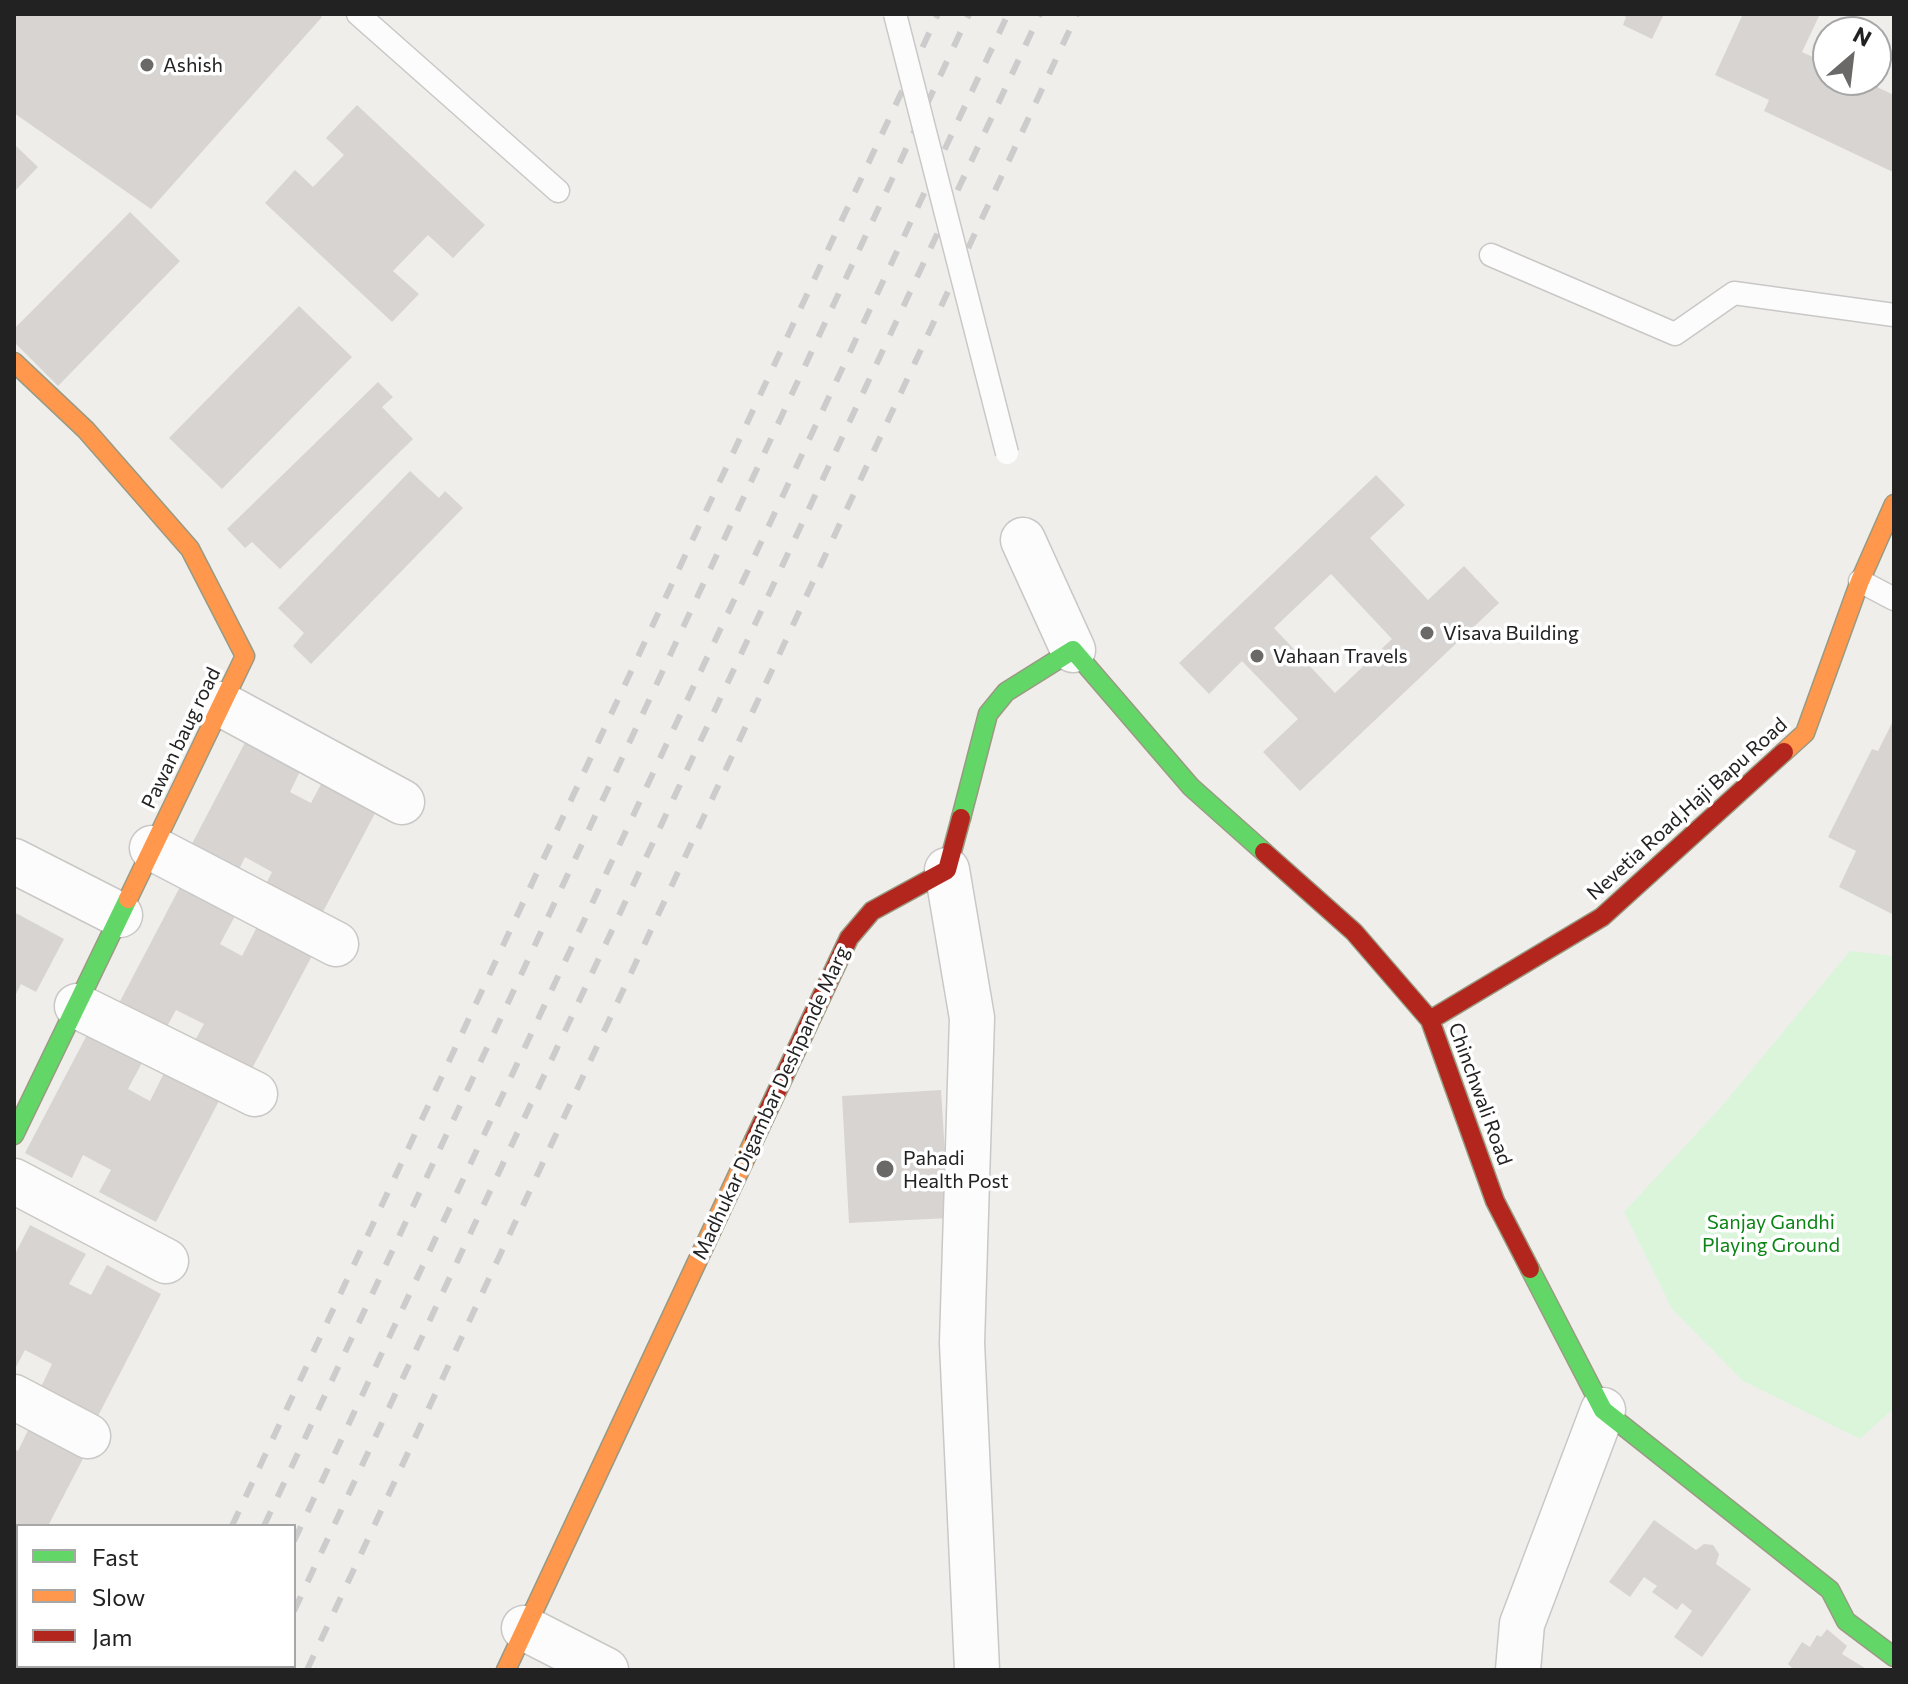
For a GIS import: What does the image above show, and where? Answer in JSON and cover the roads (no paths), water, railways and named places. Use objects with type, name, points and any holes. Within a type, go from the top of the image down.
[{"type":"street","name":"Pawan baug road","points":[[14,362],[86,430],[190,549],[245,656],[14,1135]]},
{"type":"street","name":"Nevetia Road,Haji Bapu Road","points":[[1430,1020],[1602,917],[1805,733],[1860,581],[1894,504]]},
{"type":"street","points":[[977,1670],[962,1343],[972,1018],[947,870],[988,714],[1006,692],[1073,650],[1023,540]]},
{"type":"street","name":"Chinchwali Road","points":[[1073,650],[1191,787],[1354,932],[1430,1020],[1495,1201],[1603,1410],[1830,1590],[1846,1621],[1894,1657]]},
{"type":"street","points":[[221,704],[402,802]]},
{"type":"street","points":[[152,848],[336,944]]},
{"type":"street","points":[[14,861],[120,915]]},
{"type":"street","name":"Madhukar Digambar Deshpande Marg","points":[[506,1670],[849,938],[872,911],[947,870]]},
{"type":"street","points":[[77,1006],[255,1094]]},
{"type":"street","points":[[14,1181],[166,1261]]},
{"type":"street","points":[[14,1397],[88,1436]]},
{"type":"street","points":[[1518,1670],[1522,1624],[1603,1410]]},
{"type":"street","points":[[1830,1590],[1852,1595]]},
{"type":"street","points":[[524,1628],[606,1670]]},
{"type":"lane","points":[[358,14],[558,191]]},
{"type":"lane","points":[[895,14],[1007,453]]},
{"type":"lane","points":[[1491,255],[1675,334],[1734,293],[1894,315]]},
{"type":"lane","points":[[1860,581],[1894,599]]},
{"type":"railway","points":[[233,1524],[938,14]]},
{"type":"railway","points":[[265,1524],[969,14]]},
{"type":"railway","points":[[296,1537],[1008,14]]},
{"type":"railway","points":[[296,1607],[1040,14]]},
{"type":"railway","points":[[307,1670],[1077,14]]},
{"type":"place","name":"Ashish","points":[[147,65]]},
{"type":"place","name":"Visava Building","points":[[1427,633]]},
{"type":"place","name":"Vahaan Travels","points":[[1257,656]]},
{"type":"place","name":"Pahadi Health Post","points":[[885,1169]]},
{"type":"park label","name":"Sanjay Gandhi Playing Ground","points":[[1771,1234]]}]
